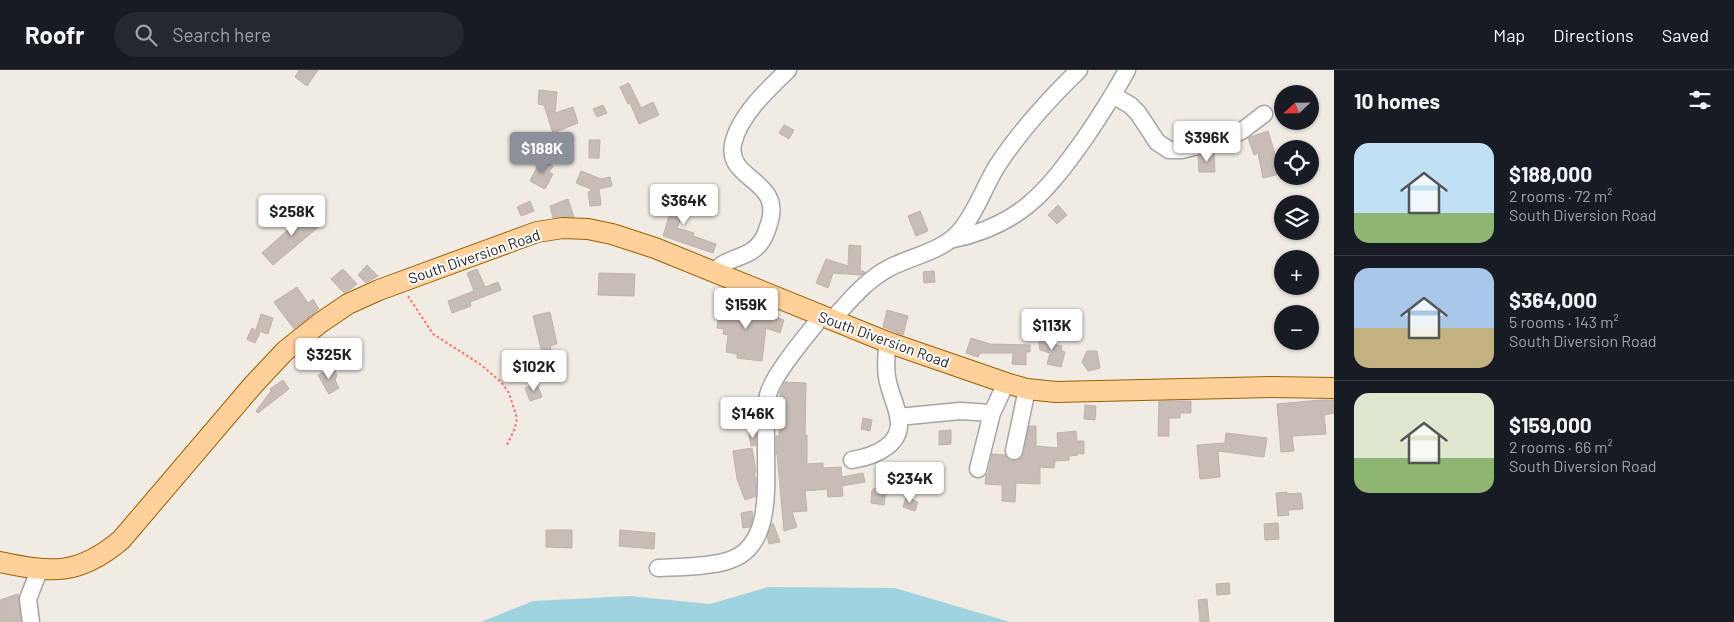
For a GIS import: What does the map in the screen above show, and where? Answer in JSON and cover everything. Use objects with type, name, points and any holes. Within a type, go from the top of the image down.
[{"type":"main road","name":"South Diversion Road","points":[[0,562],[59,569],[91,562],[121,540],[254,384],[285,351],[320,323],[348,304],[399,282],[537,232],[563,228],[588,229],[612,234],[655,248],[887,342],[1006,383],[1027,388],[1056,392],[1271,387],[1334,388]]},
{"type":"street","points":[[714,273],[724,263],[752,251],[762,242],[768,229],[772,217],[770,199],[762,187],[744,174],[736,164],[733,144],[747,114],[788,70]]},
{"type":"street","points":[[949,240],[965,224],[997,166],[1015,141],[1034,117],[1079,70]]},
{"type":"street","points":[[658,568],[688,567],[730,561],[744,553],[754,542],[761,528],[765,511],[765,409],[769,392],[791,355],[827,318],[878,274],[949,240],[963,237],[997,224],[1018,213],[1036,200],[1051,184],[1114,96],[1127,70]]},
{"type":"street","points":[[1114,96],[1130,105],[1138,113],[1157,142],[1169,150],[1182,150],[1228,138],[1243,130],[1264,114]]},
{"type":"street","points":[[852,460],[877,454],[893,443],[898,432],[898,417],[887,376],[887,342]]},
{"type":"street","points":[[978,469],[992,413],[1006,383]]},
{"type":"street","points":[[1014,451],[1027,388]]},
{"type":"street","points":[[898,417],[960,411],[992,413]]},
{"type":"street","points":[[31,622],[28,599],[40,568]]},
{"type":"path","points":[[399,282],[433,334],[480,364],[502,382],[509,393],[517,418],[515,428],[506,447]]},
{"type":"water","points":[[768,587],[895,588],[1010,622],[481,622],[533,601],[630,596],[710,604]]},
{"type":"building","points":[[299,70],[318,70],[307,86],[295,77]]},
{"type":"building","points":[[629,83],[641,108],[653,102],[659,115],[639,124],[630,103],[628,104],[620,87]]},
{"type":"building","points":[[539,90],[557,92],[555,113],[573,107],[578,123],[553,133],[544,105],[538,104]]},
{"type":"building","points":[[603,105],[607,113],[597,117],[593,109]]},
{"type":"building","points":[[784,125],[794,130],[789,139],[779,133]]},
{"type":"building","points":[[1268,131],[1274,150],[1274,175],[1263,178],[1258,153],[1254,155],[1248,138]]},
{"type":"building","points":[[589,140],[600,140],[599,158],[589,158]]},
{"type":"building","points":[[1214,152],[1215,172],[1199,172],[1198,156]]},
{"type":"building","points":[[541,159],[553,166],[549,172],[553,174],[545,189],[530,181]]},
{"type":"building","points":[[581,171],[601,179],[610,177],[612,186],[599,189],[601,205],[590,206],[588,192],[593,190],[576,183]]},
{"type":"building","points":[[677,190],[690,194],[677,228],[694,233],[693,236],[716,244],[713,253],[663,236]]},
{"type":"building","points":[[568,199],[574,217],[553,218],[550,206]]},
{"type":"building","points":[[530,201],[534,211],[521,216],[517,207]]},
{"type":"building","points":[[1058,205],[1067,215],[1057,224],[1048,215]]},
{"type":"building","points":[[307,209],[321,225],[273,265],[262,253],[290,228],[288,226]]},
{"type":"building","points":[[920,211],[928,231],[916,236],[908,216]]},
{"type":"building","points":[[849,245],[861,246],[860,270],[865,272],[862,275],[833,273],[828,288],[816,283],[826,259],[848,266]]},
{"type":"building","points":[[367,265],[378,276],[366,283],[358,275]]},
{"type":"building","points":[[343,269],[357,284],[344,293],[331,279]]},
{"type":"building","points":[[477,269],[485,287],[498,282],[501,290],[470,302],[471,306],[452,313],[448,301],[474,291],[467,273]]},
{"type":"building","points":[[934,271],[935,282],[924,283],[923,272]]},
{"type":"building","points":[[599,273],[635,274],[634,296],[598,295]]},
{"type":"building","points":[[297,287],[308,303],[313,299],[319,309],[294,329],[274,302]]},
{"type":"building","points":[[721,299],[784,320],[780,333],[766,328],[762,361],[737,358],[737,354],[726,352],[728,335],[723,334],[724,329],[717,328]]},
{"type":"building","points":[[887,310],[908,316],[903,335],[883,327]]},
{"type":"building","points":[[550,312],[557,344],[550,346],[555,367],[546,369],[533,316]]},
{"type":"building","points":[[261,314],[273,318],[268,334],[256,330]]},
{"type":"building","points":[[252,328],[260,333],[255,343],[247,339]]},
{"type":"building","points":[[1038,336],[1051,337],[1049,343],[1062,346],[1061,350],[1065,352],[1061,367],[1047,364],[1050,353],[1040,350]]},
{"type":"building","points":[[971,338],[990,344],[1030,345],[1030,352],[1026,352],[1026,365],[1012,364],[1013,353],[980,353],[978,357],[966,353]]},
{"type":"building","points":[[1087,351],[1097,351],[1100,368],[1088,371],[1082,362]]},
{"type":"building","points":[[333,367],[337,375],[335,380],[339,388],[329,394],[318,375]]},
{"type":"building","points":[[283,380],[289,389],[258,413],[256,411],[271,391],[270,389]]},
{"type":"building","points":[[785,382],[806,383],[805,435],[807,435],[807,464],[823,463],[823,468],[841,467],[842,477],[863,473],[865,482],[842,486],[843,496],[828,497],[827,489],[805,491],[807,511],[792,512],[797,527],[784,531],[776,454],[776,436],[779,436],[780,393]]},
{"type":"building","points":[[537,384],[542,397],[530,401],[525,388]]},
{"type":"building","points":[[1334,400],[1334,413],[1324,415],[1326,434],[1292,436],[1294,451],[1281,452],[1277,404]]},
{"type":"building","points":[[1159,401],[1191,401],[1191,413],[1180,413],[1180,418],[1169,418],[1169,436],[1158,436]]},
{"type":"building","points":[[1085,405],[1096,406],[1095,420],[1084,419]]},
{"type":"building","points":[[863,418],[872,420],[870,431],[861,429]]},
{"type":"building","points":[[1029,426],[1036,426],[1036,446],[1058,448],[1057,433],[1076,431],[1077,441],[1084,441],[1084,454],[1078,453],[1078,455],[1069,456],[1069,460],[1055,461],[1054,468],[1040,467],[1040,484],[1016,483],[1015,502],[1002,501],[1002,485],[985,484],[992,454],[1005,455],[1012,461],[1021,458],[1024,453]]},
{"type":"building","points":[[951,430],[951,444],[939,445],[939,431]]},
{"type":"building","points":[[756,432],[756,445],[751,446],[749,433]]},
{"type":"building","points":[[1226,433],[1267,438],[1264,457],[1218,451],[1220,477],[1200,479],[1197,445],[1225,443]]},
{"type":"building","points":[[752,448],[756,472],[754,473],[756,496],[745,500],[737,479],[733,451]]},
{"type":"building","points":[[875,488],[886,489],[884,505],[871,503],[872,490]]},
{"type":"building","points":[[1287,492],[1287,494],[1301,493],[1303,509],[1288,510],[1289,515],[1278,516],[1276,493]]},
{"type":"building","points":[[906,497],[918,502],[915,511],[903,507]]},
{"type":"building","points":[[752,511],[753,516],[750,527],[743,528],[741,513]]},
{"type":"building","points":[[773,523],[780,542],[769,544],[767,536]]},
{"type":"building","points":[[1278,523],[1279,539],[1265,540],[1264,524]]},
{"type":"building","points":[[546,530],[572,530],[572,548],[546,547]]},
{"type":"building","points":[[620,530],[655,533],[654,549],[619,546]]},
{"type":"building","points":[[1229,583],[1230,594],[1217,595],[1216,584]]},
{"type":"building","points":[[18,594],[21,622],[0,622],[0,600]]},
{"type":"building","points":[[1207,599],[1209,622],[1200,622],[1198,600]]}]
